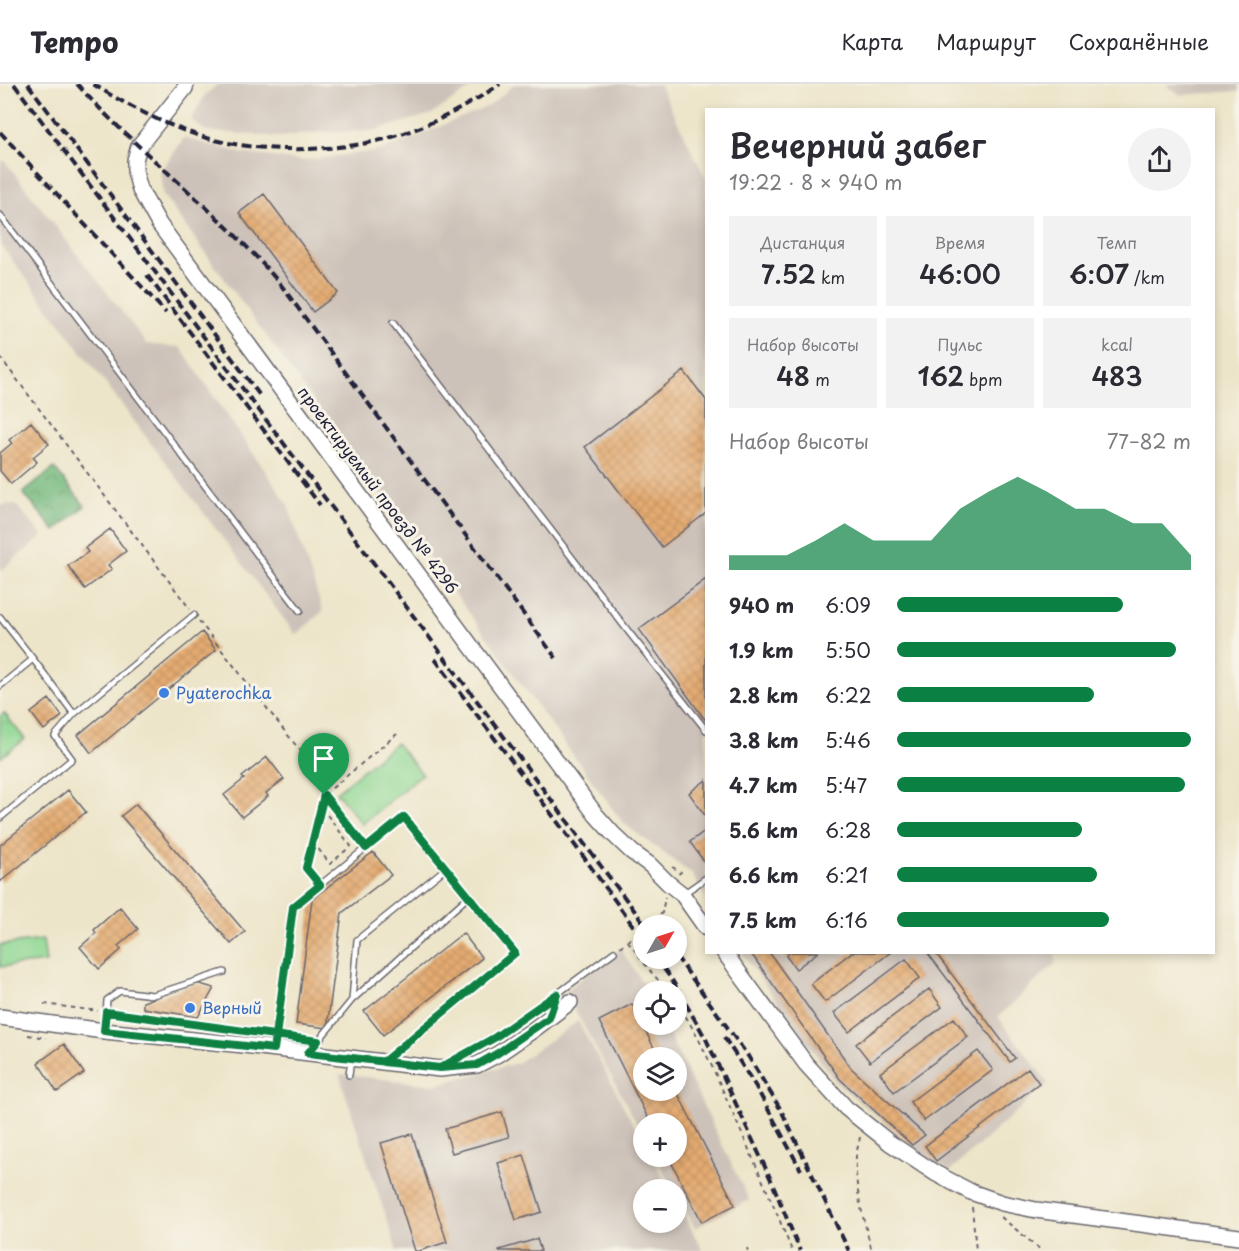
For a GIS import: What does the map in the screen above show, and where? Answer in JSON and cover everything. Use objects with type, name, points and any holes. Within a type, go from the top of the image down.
[{"type":"street","name":"проектируемый проезд № 4296","points":[[186,84],[139,146],[135,160],[135,171],[140,190],[159,224],[596,815],[632,852],[682,894],[705,927]]},
{"type":"street","points":[[725,954],[806,1064],[846,1108],[890,1143],[935,1173],[971,1192],[1002,1203],[1036,1210],[1239,1237]]},
{"type":"street","points":[[0,1017],[104,1031],[440,1068],[477,1065],[549,1018],[564,998]]},
{"type":"lane","points":[[0,215],[300,611]]},
{"type":"lane","points":[[393,323],[705,729]]},
{"type":"lane","points":[[0,818],[72,759],[55,736],[74,714],[194,615]]},
{"type":"lane","points":[[0,617],[74,714]]},
{"type":"lane","points":[[0,686],[33,659]]},
{"type":"lane","points":[[274,1049],[293,907],[404,817],[515,953],[383,1062]]},
{"type":"lane","points":[[352,1000],[357,940],[446,868]]},
{"type":"lane","points":[[682,894],[705,879]]},
{"type":"lane","points":[[308,1053],[352,1000],[469,896]]},
{"type":"lane","points":[[564,998],[614,952]]},
{"type":"lane","points":[[104,1031],[107,1000],[120,991],[153,994],[224,972]]},
{"type":"lane","points":[[349,1075],[352,1058]]},
{"type":"path","points":[[0,357],[194,615],[318,771],[324,782],[324,795],[306,868],[320,885]]},
{"type":"path","points":[[324,795],[397,735]]},
{"type":"path","points":[[324,795],[366,848]]},
{"type":"path","points":[[312,842],[330,864],[351,846],[321,807]]},
{"type":"path","points":[[659,915],[662,913],[664,902]]},
{"type":"path","points":[[614,952],[633,937]]},
{"type":"path","points":[[628,941],[659,981]]},
{"type":"path","points":[[468,1053],[564,998]]},
{"type":"path","points":[[44,1004],[240,1031]]},
{"type":"path","points":[[687,1017],[721,1087],[792,1251]]},
{"type":"path","points":[[865,1123],[856,1155],[857,1179],[862,1212],[872,1251]]},
{"type":"path","points":[[971,1192],[976,1251]]},
{"type":"path","points":[[998,1214],[1042,1251]]},
{"type":"shaded area","points":[[218,84],[477,84],[432,114],[372,131],[322,132],[279,137],[206,131],[191,120],[205,95]]},
{"type":"shaded area","points":[[515,84],[659,84],[705,177],[705,897],[692,874],[623,823],[163,195],[160,172],[184,138],[241,153],[300,161],[384,150],[489,106]]},
{"type":"shaded area","points":[[1165,84],[1239,84],[1239,91],[1180,95]]},
{"type":"shaded area","points":[[4,160],[147,344],[180,347],[287,503],[323,611],[296,635],[0,244],[0,164]]},
{"type":"shaded area","points":[[15,504],[43,536],[0,571],[0,505]]},
{"type":"shaded area","points":[[621,949],[642,981],[633,981],[633,1035],[669,1035],[675,1047],[633,1047],[633,1101],[687,1101],[687,1072],[749,1200],[695,1228],[687,1213],[687,1179],[667,1179],[661,1167],[687,1167],[687,1113],[633,1113],[633,1117],[565,991]]},
{"type":"shaded area","points":[[743,954],[1055,954],[1056,963],[998,1017],[1048,1083],[950,1171],[918,1151],[836,1082]]},
{"type":"shaded area","points":[[578,1021],[633,1123],[633,1167],[658,1167],[664,1179],[633,1179],[633,1233],[687,1233],[687,1221],[703,1251],[397,1251],[339,1074],[434,1085],[517,1063]]},
{"type":"green space","points":[[54,468],[85,506],[55,531],[23,493]]},
{"type":"green space","points":[[4,713],[25,739],[0,758],[0,716]]},
{"type":"green space","points":[[396,743],[422,774],[362,824],[336,792]]},
{"type":"green space","points":[[43,940],[46,962],[0,967],[0,945]]},
{"type":"building","points":[[264,194],[338,293],[313,312],[239,213]]},
{"type":"building","points":[[684,371],[705,399],[705,514],[662,547],[585,447]]},
{"type":"building","points":[[31,422],[49,444],[33,457],[37,462],[11,484],[0,471],[0,453],[12,443],[9,440]]},
{"type":"building","points":[[110,529],[126,551],[108,565],[112,569],[85,589],[68,566],[88,552],[85,548]]},
{"type":"building","points":[[705,580],[705,720],[639,629]]},
{"type":"building","points":[[202,632],[216,650],[91,753],[78,735]]},
{"type":"building","points":[[49,699],[62,716],[44,730],[31,713]]},
{"type":"building","points":[[267,757],[284,779],[266,793],[268,796],[242,817],[224,795]]},
{"type":"building","points":[[705,781],[705,816],[689,793]]},
{"type":"building","points":[[68,790],[86,812],[0,882],[0,845]]},
{"type":"building","points":[[136,804],[245,932],[231,944],[121,816]]},
{"type":"building","points":[[705,831],[705,863],[690,842]]},
{"type":"building","points":[[373,852],[391,875],[342,913],[327,1028],[296,1024],[312,899]]},
{"type":"building","points":[[120,907],[138,929],[118,946],[121,950],[99,969],[80,947],[96,933],[94,930]]},
{"type":"building","points":[[463,933],[482,958],[383,1035],[364,1011]]},
{"type":"building","points":[[751,954],[770,954],[851,1068],[925,1135],[912,1145],[840,1079]]},
{"type":"building","points":[[788,954],[815,954],[796,969],[786,956]]},
{"type":"building","points":[[849,954],[888,954],[825,1002],[811,984]]},
{"type":"building","points":[[929,954],[937,954],[1015,1058],[1010,1062]]},
{"type":"building","points":[[906,959],[920,978],[849,1032],[834,1013]]},
{"type":"building","points":[[196,983],[214,988],[198,1017],[143,1008],[143,1002]]},
{"type":"building","points":[[929,989],[942,1007],[870,1062],[856,1044]]},
{"type":"building","points":[[632,1004],[633,1035],[648,1035],[654,1047],[633,1047],[633,1088],[599,1021]]},
{"type":"building","points":[[954,1018],[968,1037],[894,1092],[880,1073]]},
{"type":"building","points":[[64,1044],[84,1073],[57,1092],[38,1063]]},
{"type":"building","points":[[978,1051],[993,1070],[924,1121],[910,1102]]},
{"type":"building","points":[[1028,1068],[1039,1083],[936,1161],[925,1146]]},
{"type":"building","points":[[639,1101],[682,1101],[735,1205],[702,1222],[687,1193],[687,1179],[680,1179],[674,1167],[687,1167],[687,1113],[645,1113]]},
{"type":"building","points":[[502,1112],[509,1137],[452,1153],[445,1129]]},
{"type":"building","points":[[412,1134],[447,1242],[419,1251],[415,1251],[381,1143]]},
{"type":"building","points":[[524,1155],[542,1212],[516,1220],[498,1163]]},
{"type":"building","points":[[537,1239],[541,1251],[499,1251],[499,1250]]},
{"type":"railway","points":[[14,84],[638,915]]},
{"type":"railway","points":[[28,84],[261,397]]},
{"type":"railway","points":[[77,84],[127,135],[232,232],[281,285],[556,658]]},
{"type":"railway","points":[[93,84],[145,113],[200,136],[244,146],[292,149],[340,147],[385,139],[445,116],[500,84]]},
{"type":"railway","points":[[0,132],[166,313]]},
{"type":"railway","points":[[147,275],[320,505]]},
{"type":"railway","points":[[435,659],[633,926]]},
{"type":"railway","points":[[664,969],[706,1039],[772,1182],[800,1251]]},
{"type":"railway","points":[[685,969],[748,1056],[781,1110],[849,1251]]},
{"type":"railway","points":[[724,1037],[756,1087],[801,1170]]},
{"type":"place","name":"Pyaterochka","points":[[164,693]]},
{"type":"place","name":"Верный","points":[[190,1008]]},
{"type":"route","points":[[324,795],[306,868],[320,885],[293,907],[276,1036],[274,1049],[104,1031],[106,1012],[276,1036],[318,1041],[308,1053],[383,1062],[440,1068],[458,1068],[477,1065],[549,1018],[557,994],[494,1038],[440,1068],[383,1062],[515,953],[404,817],[366,848],[324,795]]}]
